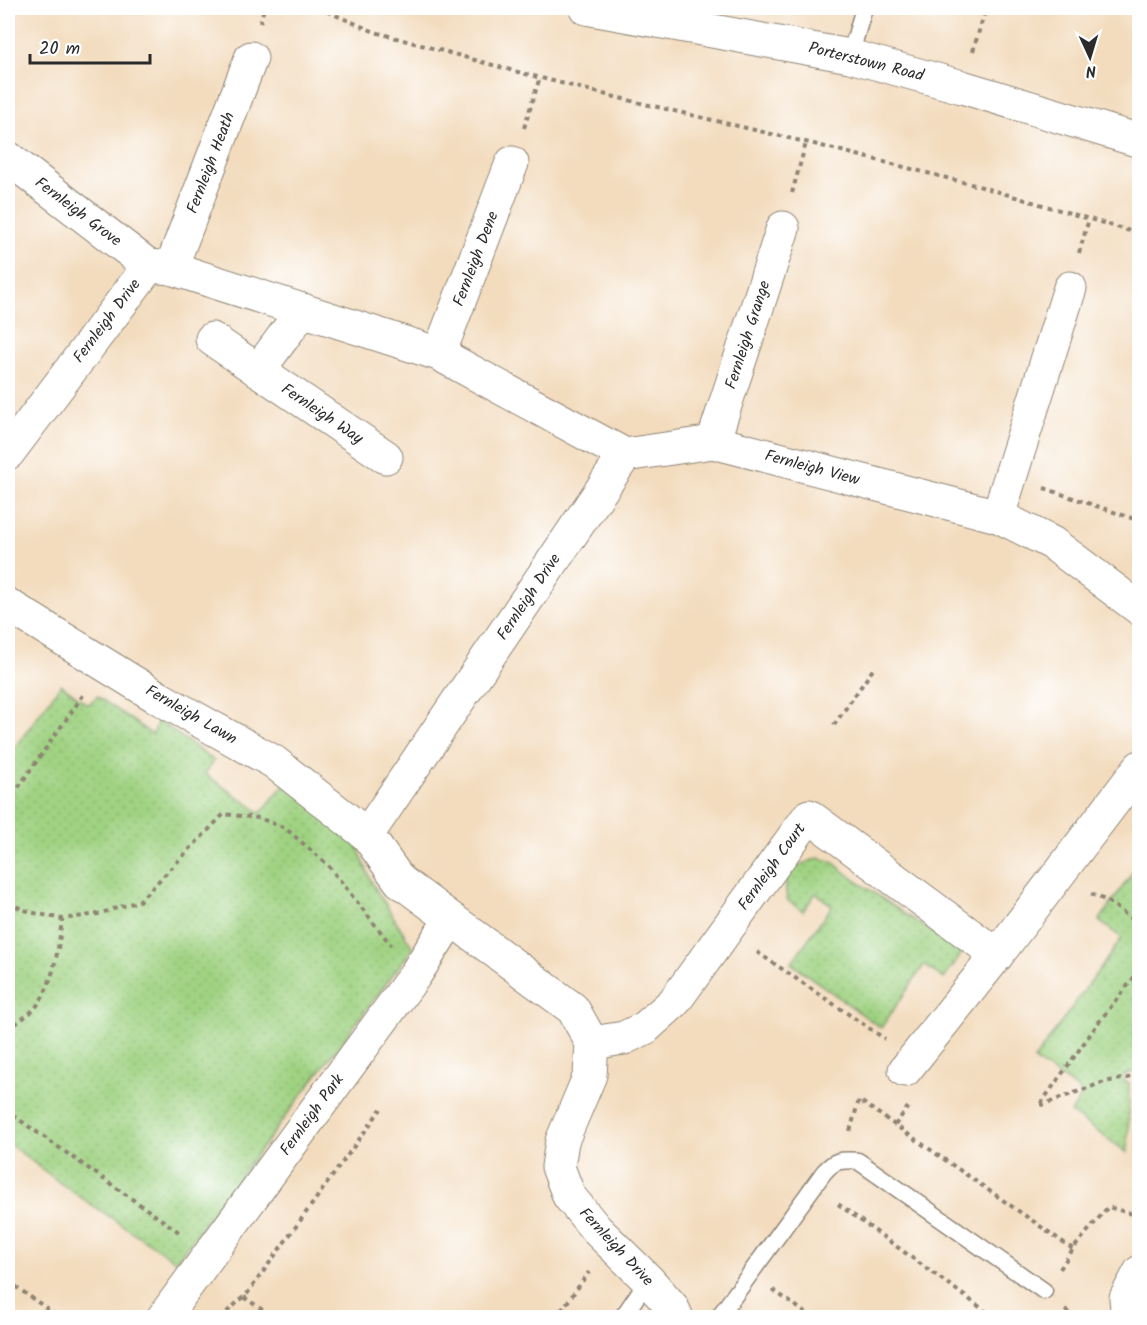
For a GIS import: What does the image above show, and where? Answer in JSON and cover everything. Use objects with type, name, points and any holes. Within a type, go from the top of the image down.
[{"type":"street","name":"Porterstown Road","points":[[586,8],[702,18],[963,87],[1140,141]]},
{"type":"street","name":"Fernleigh Heath","points":[[160,267],[251,58]]},
{"type":"street","name":"Fernleigh Grove","points":[[8,158],[160,267]]},
{"type":"street","name":"Fernleigh Dene","points":[[439,354],[512,163]]},
{"type":"street","name":"Fernleigh Grange","points":[[713,442],[783,228]]},
{"type":"street","points":[[160,267],[439,354],[625,455]]},
{"type":"street","name":"Fernleigh Drive","points":[[8,453],[160,267]]},
{"type":"street","points":[[998,516],[1070,288]]},
{"type":"street","points":[[258,371],[303,310]]},
{"type":"street","name":"Fernleigh Way","points":[[212,339],[386,457]]},
{"type":"street","name":"Fernleigh View","points":[[625,455],[713,442],[998,516],[1052,543],[1140,609]]},
{"type":"street","name":"Fernleigh Drive","points":[[367,835],[625,455]]},
{"type":"street","name":"Fernleigh Lawn","points":[[8,605],[159,698],[274,762],[367,835]]},
{"type":"street","points":[[905,1070],[997,955],[1140,767]]},
{"type":"street","name":"Fernleigh Court","points":[[592,1043],[624,1038],[645,1028],[674,1002],[809,816],[997,955]]},
{"type":"street","points":[[367,835],[400,881],[573,1009],[592,1043]]},
{"type":"street","name":"Fernleigh Park","points":[[172,1314],[210,1254],[415,975],[450,920]]},
{"type":"street","name":"Fernleigh Drive","points":[[592,1043],[590,1076],[562,1141],[558,1167],[569,1196],[596,1229],[648,1280],[672,1307],[677,1317]]},
{"type":"street","points":[[1133,1317],[1127,1310],[1126,1298],[1140,1272]]},
{"type":"lane","points":[[850,56],[864,8]]},
{"type":"lane","points":[[723,1316],[824,1172],[832,1164],[841,1160],[858,1161],[1044,1291]]},
{"type":"lane","points":[[622,1317],[648,1280]]},
{"type":"path","points":[[319,8],[375,32],[615,97],[982,188],[1140,234]]},
{"type":"path","points":[[963,87],[986,8]]},
{"type":"path","points":[[512,163],[540,77]]},
{"type":"path","points":[[783,228],[806,143]]},
{"type":"path","points":[[1011,477],[1140,521]]},
{"type":"path","points":[[8,802],[106,665]]},
{"type":"path","points":[[834,724],[874,668]]},
{"type":"path","points":[[8,903],[30,912],[62,920],[98,914],[139,901],[224,814],[259,818],[285,828],[327,864],[415,975]]},
{"type":"path","points":[[1104,900],[1140,927]]},
{"type":"path","points":[[8,1030],[35,1008],[49,984],[59,944],[62,920]]},
{"type":"path","points":[[726,930],[900,1049],[892,1062],[905,1070]]},
{"type":"path","points":[[1140,970],[1039,1106],[1104,1082],[1140,1076]]},
{"type":"path","points":[[841,1160],[859,1100],[1073,1249]]},
{"type":"path","points":[[8,1108],[14,1116],[210,1254]]},
{"type":"path","points":[[220,1317],[244,1297],[381,1109]]},
{"type":"path","points":[[838,1204],[995,1317]]},
{"type":"path","points":[[1044,1291],[1073,1249],[1108,1208],[1140,1216]]},
{"type":"path","points":[[556,1317],[610,1243]]},
{"type":"path","points":[[8,1281],[60,1317]]},
{"type":"path","points":[[766,1285],[813,1317]]},
{"type":"path","points":[[244,1297],[274,1317]]},
{"type":"green space","points":[[61,684],[88,705],[97,696],[153,735],[158,720],[214,761],[205,774],[261,813],[286,782],[355,841],[372,883],[413,948],[176,1261],[68,1189],[8,1143],[8,757]]},
{"type":"green space","points":[[818,858],[831,861],[962,953],[944,979],[924,965],[881,1028],[791,963],[832,906],[816,893],[803,911],[787,900],[787,875],[795,867]]},
{"type":"green space","points":[[1139,863],[1140,1070],[1124,1075],[1123,1081],[1129,1083],[1128,1153],[1071,1113],[1082,1095],[1078,1089],[1034,1060],[1122,938],[1099,921]]}]
